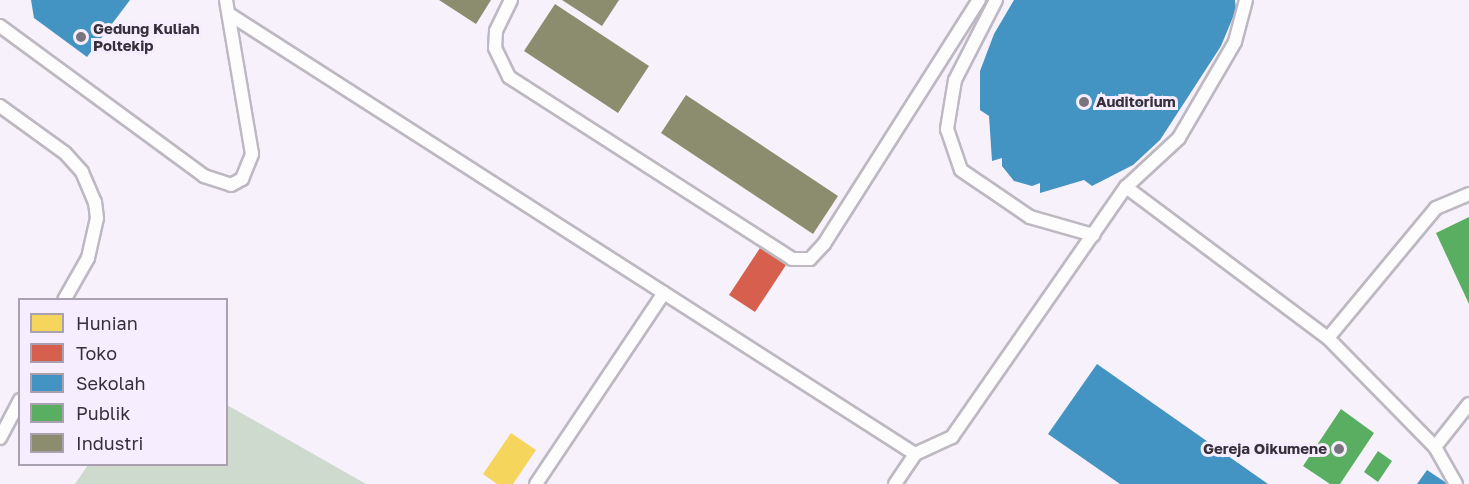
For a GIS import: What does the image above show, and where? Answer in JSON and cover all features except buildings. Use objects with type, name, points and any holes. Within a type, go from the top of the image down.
[{"type":"lane","points":[[0,26],[204,176],[231,185],[242,179],[252,154],[226,0]]},
{"type":"lane","points":[[512,0],[496,31],[495,48],[509,76],[792,259],[810,259],[824,244],[979,0]]},
{"type":"lane","points":[[996,0],[955,80],[947,129],[962,170],[1030,217],[1093,235]]},
{"type":"lane","points":[[895,484],[915,454],[952,437],[1126,187],[1179,138],[1234,42],[1246,0]]},
{"type":"lane","points":[[228,14],[915,454]]},
{"type":"lane","points":[[0,106],[65,153],[82,172],[95,202],[97,219],[88,258],[65,298]]},
{"type":"lane","points":[[1126,187],[1328,338],[1435,447],[1456,484]]},
{"type":"lane","points":[[1328,338],[1436,208],[1469,194]]},
{"type":"lane","points":[[536,484],[664,293]]},
{"type":"lane","points":[[0,438],[18,404]]},
{"type":"lane","points":[[1435,447],[1469,404]]},
{"type":"green space","points":[[228,406],[366,484],[75,484],[87,466],[228,466]]},
{"type":"place","name":"Gedung Kuliah Poltekip","points":[[81,37]]},
{"type":"place","name":"Auditorium","points":[[1084,102]]},
{"type":"place","name":"Gereja Oikumene","points":[[1339,449]]}]
